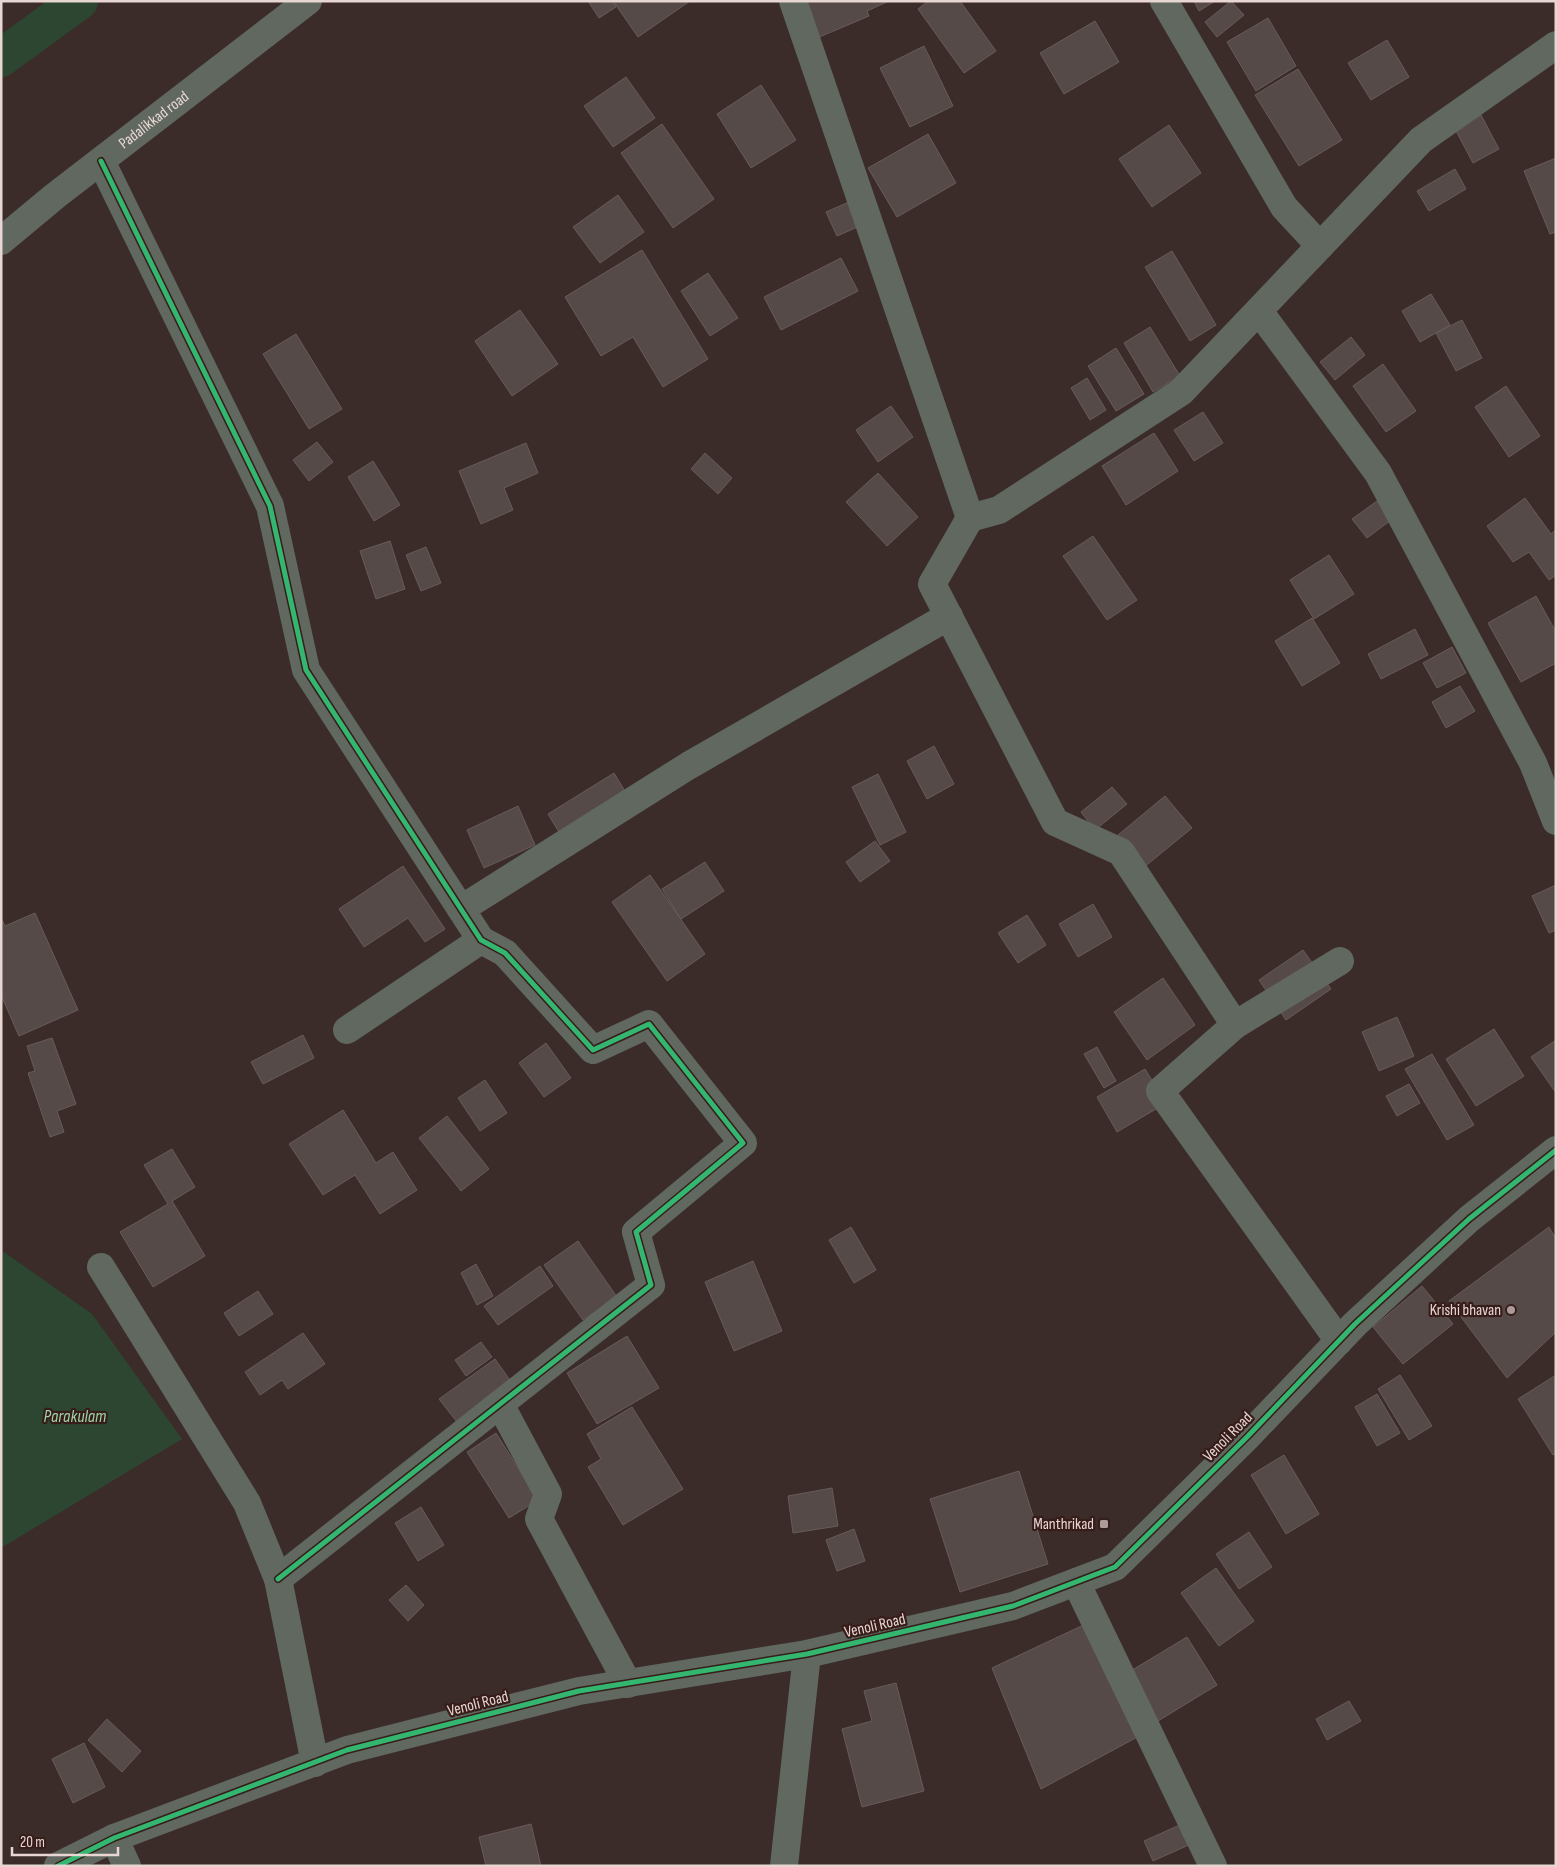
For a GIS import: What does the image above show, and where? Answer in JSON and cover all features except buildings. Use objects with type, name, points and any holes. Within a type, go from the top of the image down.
[{"type":"street","name":"Padalikkad road","points":[[1,240],[308,1]]},
{"type":"street","points":[[793,1],[970,518]]},
{"type":"street","points":[[1164,1],[1284,207],[1320,246]]},
{"type":"street","points":[[1235,1025],[1121,852],[1055,822],[932,584],[970,518],[999,510],[1181,392],[1421,140],[1556,44]]},
{"type":"street","points":[[102,161],[270,506],[306,670],[481,940],[505,953],[594,1050],[649,1024],[743,1144],[636,1232],[651,1285],[278,1579]]},
{"type":"street","points":[[1259,312],[1378,473],[1533,763],[1556,821]]},
{"type":"street","points":[[461,908],[688,766],[949,616]]},
{"type":"street","points":[[347,1030],[481,940]]},
{"type":"street","points":[[1338,1342],[1160,1091],[1235,1025],[1340,961]]},
{"type":"street","name":"Venoli Road","points":[[58,1866],[114,1838],[347,1750],[579,1691],[807,1654],[1013,1606],[1115,1567],[1247,1436],[1355,1324],[1469,1219],[1556,1150]]},
{"type":"street","points":[[101,1267],[247,1503],[278,1579],[315,1763]]},
{"type":"street","points":[[500,1404],[548,1494],[538,1520],[628,1684]]},
{"type":"street","points":[[1076,1582],[1213,1866]]},
{"type":"street","points":[[784,1866],[807,1654]]},
{"type":"street","points":[[114,1838],[127,1866]]},
{"type":"water","name":"Parakulam","points":[[1,1250],[92,1314],[182,1439],[1,1548]]},
{"type":"waterway","points":[[1,58],[79,1]]},
{"type":"cycle path","points":[[101,161],[270,506],[306,670],[481,940],[505,953],[593,1050],[649,1024],[743,1143],[636,1232],[651,1285],[278,1579]]},
{"type":"cycle path","points":[[58,1866],[114,1838],[347,1750],[579,1691],[807,1654],[1013,1606],[1115,1567],[1247,1437],[1355,1324],[1469,1219],[1556,1150]]},
{"type":"place","name":"Krishi bhavan","points":[[1511,1310]]},
{"type":"place","name":"Manthrikad","points":[[1104,1524]]}]
